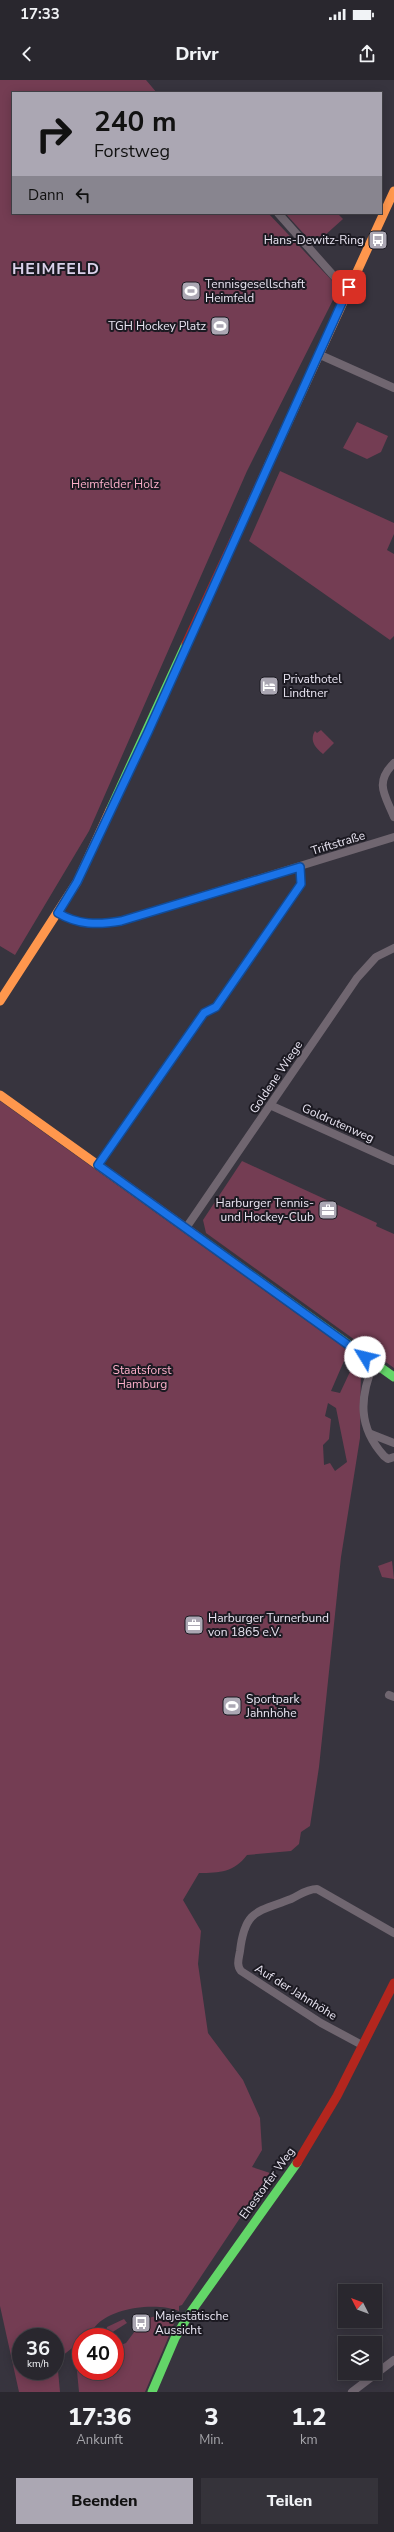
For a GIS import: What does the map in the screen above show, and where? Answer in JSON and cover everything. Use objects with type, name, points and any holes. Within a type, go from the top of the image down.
[{"type":"street","points":[[0,1001],[77,882],[140,748],[318,354],[394,191]]},
{"type":"street","points":[[279,214],[340,283],[349,287]]},
{"type":"street","points":[[318,354],[394,388]]},
{"type":"street","points":[[394,764],[384,774],[381,783],[394,817]]},
{"type":"street","name":"Triftstraße","points":[[58,913],[77,922],[97,923],[121,921],[394,837]]},
{"type":"street","points":[[98,1165],[204,1013],[216,1007],[301,884],[300,867]]},
{"type":"street","name":"Goldene Wiege","points":[[186,1228],[272,1106],[357,978],[376,957],[394,948]]},
{"type":"street","points":[[0,1095],[394,1377]]},
{"type":"street","name":"Goldrutenweg","points":[[272,1106],[394,1161]]},
{"type":"street","points":[[374,1363],[367,1379],[364,1401],[364,1424],[384,1456],[388,1459],[394,1457]]},
{"type":"street","points":[[371,1434],[394,1443]]},
{"type":"street","name":"Auf der Jahnhöhe","points":[[362,2045],[309,2016],[242,1971],[238,1964],[243,1932],[252,1917],[263,1908],[289,1899],[310,1889],[317,1889],[394,1932]]},
{"type":"street","name":"Ehestorfer Weg","points":[[152,2392],[184,2322],[307,2149],[337,2096],[394,1983]]},
{"type":"street","points":[[352,2392],[394,2360]]},
{"type":"green space","name":"Heimfelder Holz","points":[[0,80],[146,80],[156,92],[12,92],[12,214],[269,214],[339,288],[247,471],[89,831],[15,955],[0,946]]},
{"type":"green space","points":[[286,214],[338,214],[343,219],[314,245]]},
{"type":"green space","points":[[357,422],[388,436],[381,452],[367,459],[343,448]]},
{"type":"green space","points":[[280,471],[394,523],[394,534],[387,550],[394,554],[394,636],[390,640],[249,541]]},
{"type":"green space","points":[[321,730],[334,743],[323,754],[316,747],[313,741],[315,731],[317,733]]},
{"type":"green space","name":"Staatsforst Hamburg","points":[[0,1101],[350,1352],[361,1363],[360,1438],[341,1557],[319,1767],[310,1826],[301,1832],[299,1844],[291,1851],[247,1855],[242,1861],[232,1868],[214,1873],[199,1873],[183,1900],[201,1931],[198,1964],[208,2033],[243,2080],[260,2118],[262,2150],[252,2167],[270,2173],[182,2305],[179,2306],[179,2311],[159,2307],[134,2308],[111,2315],[101,2321],[94,2328],[72,2328],[72,2348],[64,2354],[64,2328],[12,2328],[12,2360],[0,2306]],"holes":[[[347,1354],[356,1359],[340,1393],[331,1391]],[[328,1403],[336,1408],[347,1462],[335,1471],[330,1463],[324,1465],[323,1445],[329,1439],[331,1419],[325,1416]]]},
{"type":"green space","points":[[242,1161],[377,1223],[376,1226],[394,1234],[394,1368],[206,1233],[203,1220]]},
{"type":"green space","points":[[392,1561],[394,1579],[382,1577],[378,1566]]},
{"type":"green space","points":[[165,2314],[177,2317],[145,2392],[79,2392],[78,2380],[124,2380],[124,2344],[144,2319]]},
{"type":"green space","points":[[124,2319],[127,2323],[119,2328],[107,2327]]},
{"type":"green space","name":"Staatsforst Hamburg","points":[[16,2380],[59,2380],[60,2392],[19,2392]]},
{"type":"traffic: fast","points":[[110,810],[186,644]]},
{"type":"traffic: fast","points":[[194,1234],[394,1377]]},
{"type":"traffic: fast","points":[[152,2392],[175,2338],[188,2316],[297,2163]]},
{"type":"traffic: slow","points":[[268,466],[394,191]]},
{"type":"traffic: slow","points":[[0,1001],[77,882],[110,810]]},
{"type":"traffic: slow","points":[[0,1095],[194,1234]]},
{"type":"traffic: jam","points":[[186,644],[268,466]]},
{"type":"traffic: jam","points":[[297,2163],[337,2096],[394,1983]]},
{"type":"place","name":"Hans-Dewitz-Ring","points":[[378,240]]},
{"type":"place","name":"Tennisgesellschaft Heimfeld","points":[[191,291]]},
{"type":"place","name":"TGH Hockey Platz","points":[[220,326]]},
{"type":"place","name":"Privathotel Lindtner","points":[[269,686]]},
{"type":"place","name":"Harburger Tennis- und Hockey-Club","points":[[328,1210]]},
{"type":"place","name":"Harburger Turnerbund von 1865 e.V.","points":[[194,1625]]},
{"type":"place","name":"Sportpark Jahnhöhe","points":[[232,1706]]},
{"type":"place","name":"Majestätische Aussicht","points":[[141,2323]]},
{"type":"district","name":"HEIMFELD","points":[[56,269]]},
{"type":"route","points":[[349,287],[148,732],[77,882],[58,913],[77,922],[110,923],[121,921],[300,867],[301,884],[216,1007],[204,1013],[143,1103],[98,1165],[365,1357]]}]
